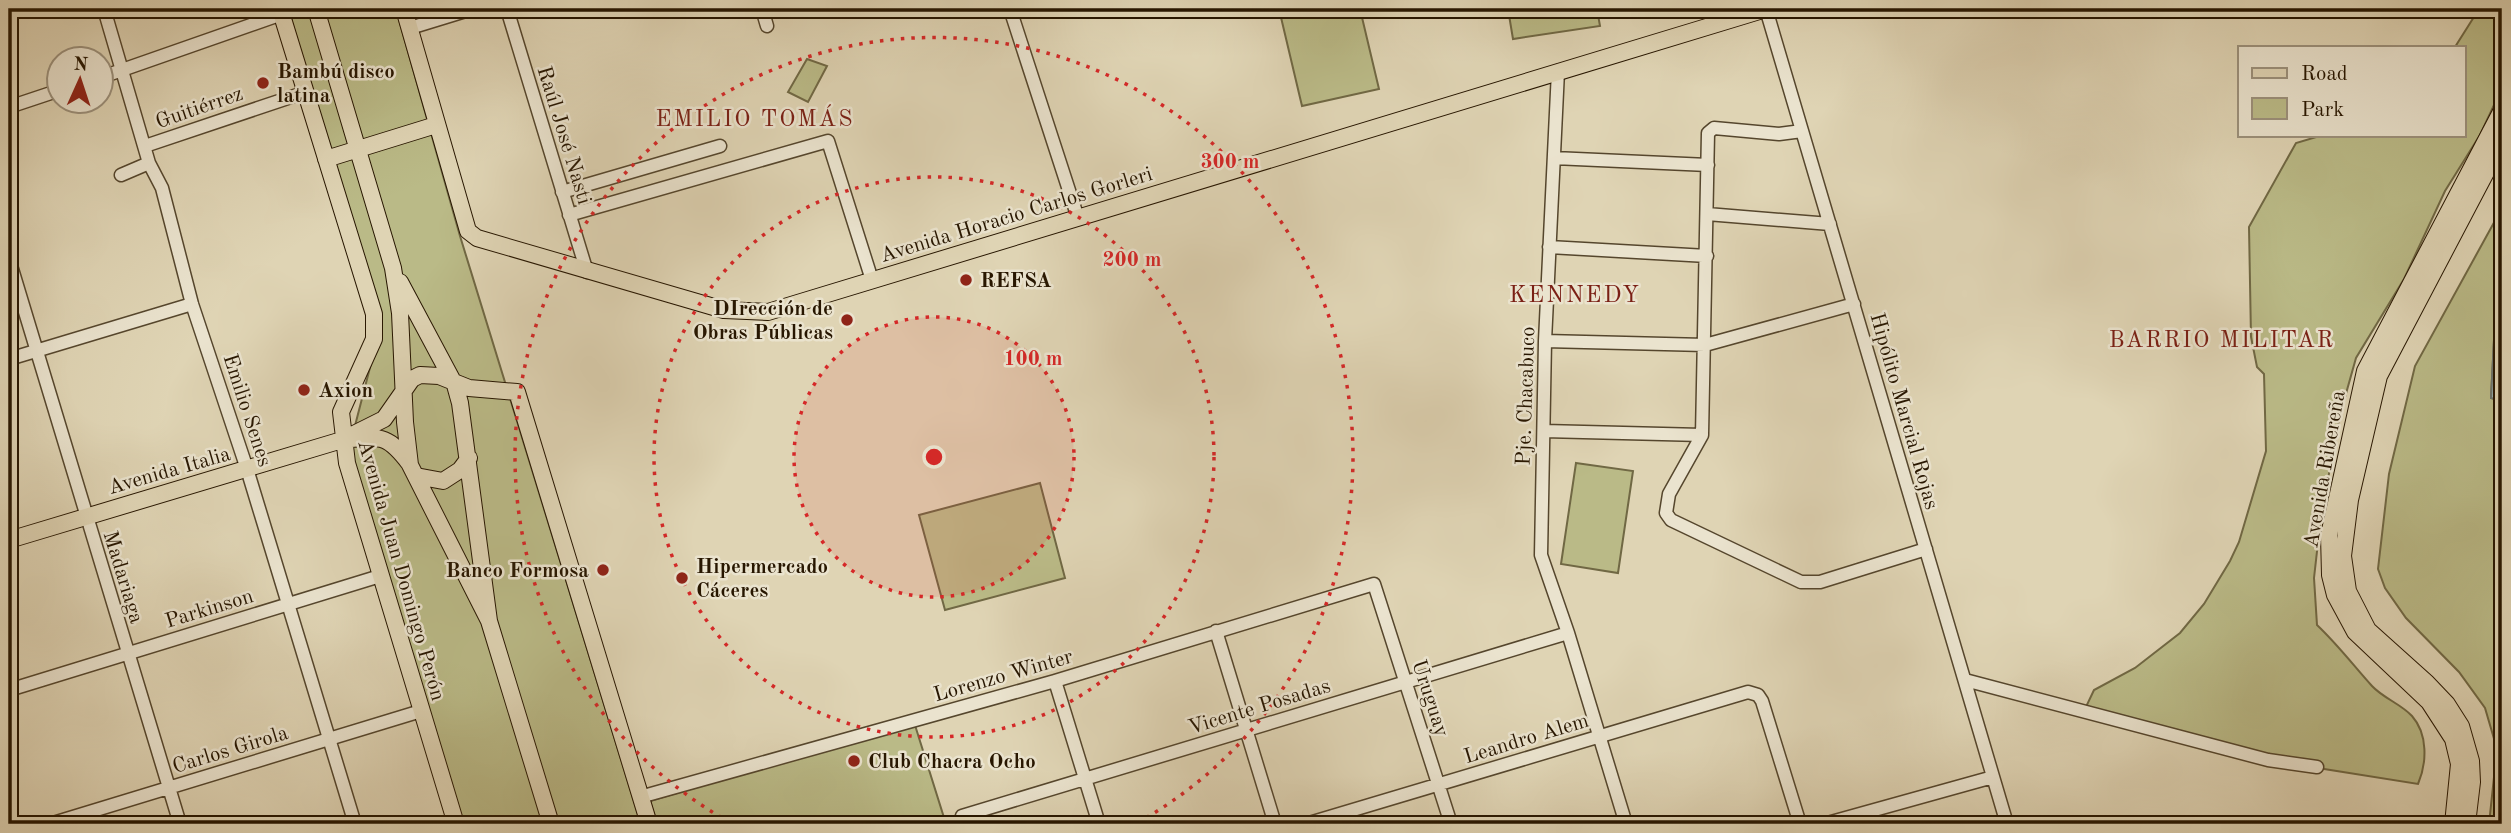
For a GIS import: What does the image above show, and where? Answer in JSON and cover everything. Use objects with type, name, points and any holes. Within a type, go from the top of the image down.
[{"type":"main road","name":"Avenida Juan Domingo Perón","points":[[316,9],[393,268],[400,313],[404,389],[413,471],[489,621],[551,824]]},
{"type":"main road","points":[[326,159],[436,125],[404,9]]},
{"type":"main road","name":"Avenida Horacio Carlos Gorleri","points":[[436,125],[462,218],[468,231],[477,238],[724,310],[768,312],[1766,9]]},
{"type":"main road","name":"Avenida Juan Domingo Perón","points":[[281,11],[375,324],[371,345],[343,404],[342,440],[380,576],[456,824]]},
{"type":"main road","name":"Avenida Ribereña","points":[[2453,824],[2459,775],[2453,739],[2429,702],[2355,632],[2335,595],[2330,575],[2329,536],[2365,371],[2502,110]]},
{"type":"main road","name":"Avenida Ribereña","points":[[2467,824],[2471,761],[2461,726],[2447,704],[2368,630],[2348,591],[2343,556],[2350,500],[2379,376],[2502,142]]},
{"type":"main road","name":"Avenida Juan Domingo Perón","points":[[393,268],[455,385],[469,458],[489,621]]},
{"type":"main road","points":[[404,389],[412,379],[429,374],[455,385],[517,392],[649,824]]},
{"type":"main road","name":"Avenida Italia","points":[[9,540],[342,440],[384,419],[404,389]]},
{"type":"main road","name":"Avenida Italia","points":[[342,440],[375,437],[387,440],[395,445],[413,471]]},
{"type":"main road","points":[[413,471],[443,481],[460,470],[469,458]]},
{"type":"street","name":"Emilio Senes","points":[[104,9],[149,163],[162,188],[192,304],[247,469],[355,824]]},
{"type":"street","points":[[410,28],[472,9]]},
{"type":"street","name":"Raúl José Nasti","points":[[507,9],[587,272]]},
{"type":"street","points":[[762,9],[767,26]]},
{"type":"street","points":[[1010,9],[1078,218]]},
{"type":"street","name":"Hipólito Marcial Rojas","points":[[1766,9],[2007,824]]},
{"type":"street","points":[[116,72],[281,11]]},
{"type":"street","name":"Pje. Chacabuco","points":[[1558,71],[1545,341],[1541,555],[1568,633],[1626,824]]},
{"type":"street","name":"Guitiérrez","points":[[145,146],[306,92]]},
{"type":"street","points":[[9,107],[46,95]]},
{"type":"street","points":[[1802,131],[1779,134],[1710,129],[1702,435],[1669,494],[1666,513],[1671,520],[1801,582],[1820,582],[1926,549]]},
{"type":"street","points":[[569,215],[828,141],[872,280]]},
{"type":"street","points":[[562,192],[720,146]]},
{"type":"street","points":[[1554,158],[1708,165]]},
{"type":"street","points":[[121,176],[149,163]]},
{"type":"street","points":[[1707,214],[1830,224]]},
{"type":"street","points":[[1549,247],[1707,256]]},
{"type":"street","name":"Madariaga","points":[[9,259],[180,824]]},
{"type":"street","points":[[9,359],[192,304]]},
{"type":"street","points":[[1545,341],[1705,345],[1854,304]]},
{"type":"street","points":[[1544,430],[1702,435]]},
{"type":"street","name":"Parkinson","points":[[9,690],[380,576]]},
{"type":"street","name":"Lorenzo Winter","points":[[640,797],[1055,681],[1374,584]]},
{"type":"street","name":"Uruguay","points":[[1374,584],[1451,824]]},
{"type":"street","points":[[1216,631],[1275,824]]},
{"type":"street","name":"Vicente Posadas","points":[[962,816],[1568,633]]},
{"type":"street","points":[[1965,680],[2268,760],[2317,768]]},
{"type":"street","points":[[1055,681],[1099,824]]},
{"type":"street","name":"Leandro Alem","points":[[1306,824],[1748,692],[1758,695],[1800,824]]},
{"type":"street","name":"Carlos Girola","points":[[50,824],[421,711]]},
{"type":"street","points":[[1824,824],[1993,777]]},
{"type":"green space","points":[[288,9],[396,9],[460,236],[641,824],[463,824],[349,449],[382,321]]},
{"type":"green space","points":[[1279,9],[1360,9],[1379,89],[1302,106]]},
{"type":"green space","points":[[1508,9],[1597,9],[1600,26],[1513,39]]},
{"type":"green space","points":[[2479,9],[2502,9],[2502,88],[2480,135],[2445,191],[2404,279],[2356,358],[2340,415],[2321,516],[2314,578],[2317,625],[2372,686],[2408,712],[2417,723],[2424,749],[2418,784],[2268,760],[2084,711],[2094,690],[2135,668],[2180,633],[2204,604],[2239,542],[2266,451],[2264,374],[2257,367],[2251,337],[2249,227],[2296,143],[2320,136],[2466,136],[2466,46],[2456,46]]},
{"type":"green space","points":[[807,59],[827,66],[808,102],[788,92]]},
{"type":"green space","points":[[2502,208],[2502,302],[2495,321],[2491,398],[2502,401],[2502,824],[2489,824],[2497,749],[2485,708],[2459,672],[2406,618],[2385,588],[2378,569],[2389,474],[2415,366]]},
{"type":"green space","points":[[1576,463],[1633,471],[1618,573],[1561,564]]},
{"type":"green space","points":[[1040,483],[1065,578],[945,610],[919,515]]},
{"type":"green space","name":"Club Chacra Ocho","points":[[914,722],[946,824],[657,824],[650,801]]},
{"type":"water","points":[[2502,302],[2502,401],[2491,398],[2495,320]]},
{"type":"place","name":"Bambú disco latina","points":[[263,83]]},
{"type":"place","name":"REFSA","points":[[966,280]]},
{"type":"place","name":"DIrección de Obras Públicas","points":[[847,320]]},
{"type":"place","name":"Axion","points":[[304,390]]},
{"type":"place","name":"Banco Formosa","points":[[603,570]]},
{"type":"place","name":"Hipermercado Cáceres","points":[[682,578]]},
{"type":"place","name":"Club Chacra Ocho","points":[[854,761]]},
{"type":"district","name":"EMILIO TOMÁS","points":[[755,118]]},
{"type":"district","name":"KENNEDY","points":[[1575,294]]},
{"type":"district","name":"BARRIO MILITAR","points":[[2222,339]]}]
